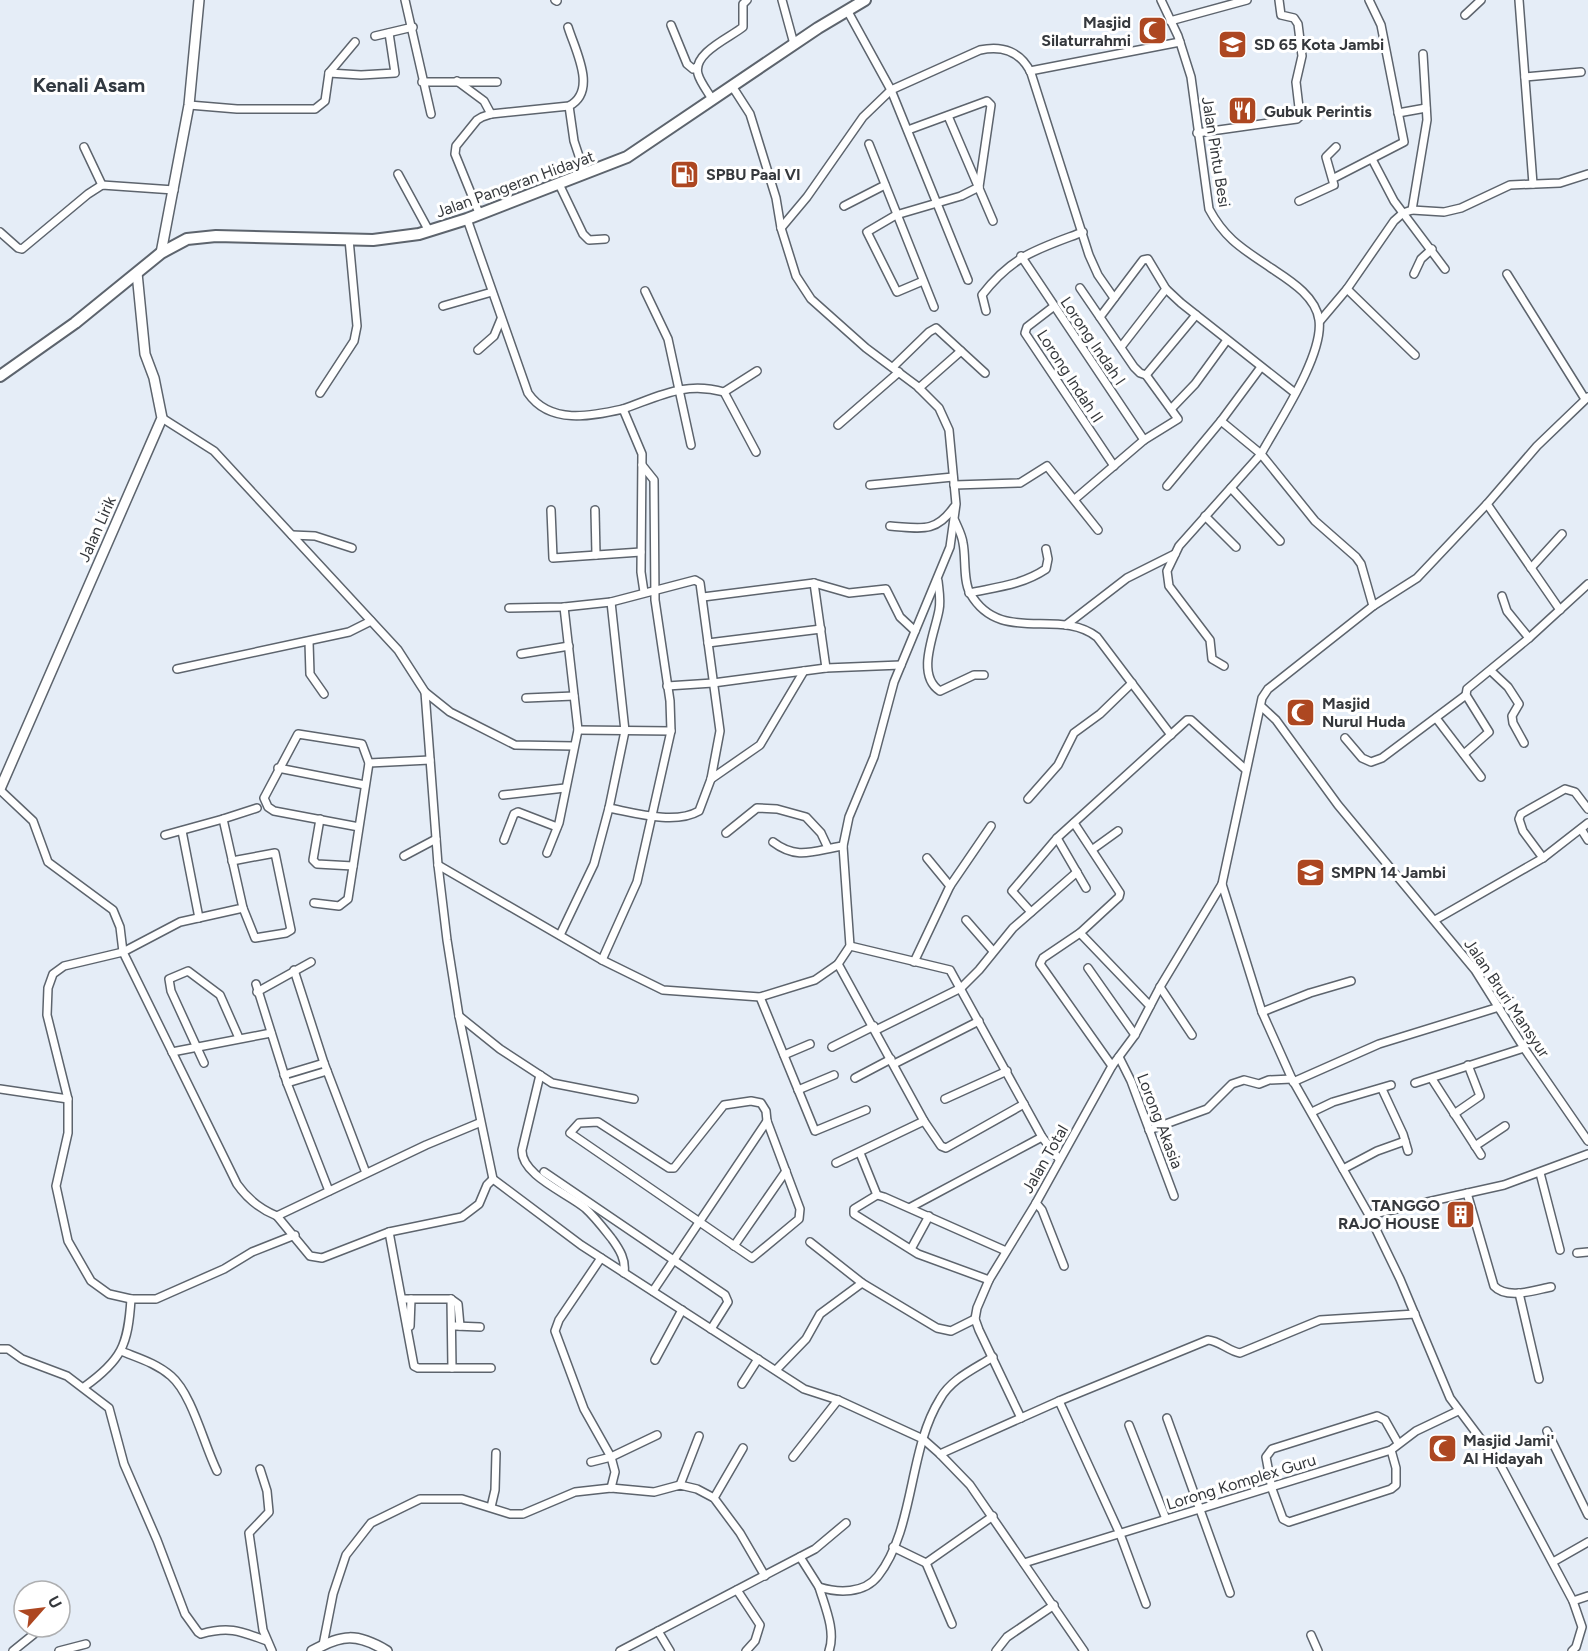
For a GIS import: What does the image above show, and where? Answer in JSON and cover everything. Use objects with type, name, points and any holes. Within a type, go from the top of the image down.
[{"type":"highway","name":"Jalan Pangeran Hidayat","points":[[0,376],[75,323],[161,253],[187,239],[216,236],[373,240],[429,231],[467,219],[627,157],[794,44],[865,0]]},
{"type":"main road","points":[[161,253],[189,105],[199,0]]},
{"type":"main road","points":[[137,273],[145,354],[154,378],[162,418]]},
{"type":"main road","name":"Jalan Lirik","points":[[0,790],[162,418]]},
{"type":"main road","points":[[312,1651],[341,1638],[356,1637],[387,1651]]},
{"type":"street","points":[[712,99],[698,74],[698,67],[710,49],[743,27],[743,4],[747,0]]},
{"type":"street","points":[[782,0],[794,44]]},
{"type":"street","name":"Jalan Pintu Besi","points":[[1161,0],[1180,42],[1191,77],[1209,209],[1218,227],[1230,241],[1304,293],[1314,305],[1320,321]]},
{"type":"street","points":[[1170,21],[1247,0]]},
{"type":"street","points":[[1197,133],[1260,126],[1297,119],[1300,116],[1296,82],[1302,57],[1298,24],[1294,18],[1281,15],[1279,0]]},
{"type":"street","points":[[1334,178],[1403,143],[1381,25],[1369,0]]},
{"type":"street","points":[[1465,15],[1480,0]]},
{"type":"street","points":[[1519,0],[1533,184]]},
{"type":"street","points":[[406,4],[431,114]]},
{"type":"street","points":[[847,10],[891,90],[968,280]]},
{"type":"street","points":[[671,25],[687,64],[693,69],[698,67]]},
{"type":"street","points":[[375,36],[413,27]]},
{"type":"street","points":[[479,213],[454,150],[477,120],[491,114],[569,106],[581,97],[583,73],[568,27]]},
{"type":"street","points":[[329,73],[361,75],[395,73],[389,33]]},
{"type":"street","points":[[189,105],[237,109],[315,109],[325,101],[329,73],[355,42]]},
{"type":"street","points":[[1030,71],[1180,42]]},
{"type":"street","points":[[781,228],[807,197],[863,117],[891,90],[993,47],[1006,49],[1020,57],[1030,71],[1093,264],[1114,298]]},
{"type":"street","points":[[1412,210],[1427,120],[1423,54]]},
{"type":"street","points":[[1525,77],[1581,72]]},
{"type":"street","points":[[456,81],[484,101],[491,114]]},
{"type":"street","points":[[422,82],[497,82]]},
{"type":"street","points":[[438,865],[602,960],[663,990],[760,997],[815,980],[838,964],[850,946],[843,846],[849,817],[874,757],[894,682],[950,547],[956,504],[949,430],[939,408],[919,388],[811,298],[796,276],[781,228],[776,198],[750,114],[732,86]]},
{"type":"street","points":[[908,130],[987,100],[991,105],[979,187]]},
{"type":"street","points":[[569,106],[574,141],[585,174]]},
{"type":"street","points":[[1398,113],[1426,108]]},
{"type":"street","points":[[948,116],[993,221]]},
{"type":"street","points":[[869,144],[934,307]]},
{"type":"street","points":[[84,147],[102,185]]},
{"type":"street","points":[[1299,201],[1334,185],[1327,154],[1336,147]]},
{"type":"street","points":[[1372,159],[1403,213],[1445,269]]},
{"type":"street","points":[[398,174],[429,231]]},
{"type":"street","points":[[1224,666],[1212,659],[1210,640],[1169,586],[1167,571],[1175,554],[1205,516],[1261,454],[1295,393],[1314,351],[1320,321],[1347,289],[1372,250],[1403,213],[1412,210],[1444,212],[1461,208],[1510,184],[1560,183],[1588,174]]},
{"type":"street","points":[[559,184],[583,234],[589,240],[605,239]]},
{"type":"street","points":[[0,232],[22,249],[102,185],[174,190]]},
{"type":"street","points":[[844,206],[885,185]]},
{"type":"street","points":[[923,281],[897,292],[867,232],[896,215],[938,203],[979,187]]},
{"type":"street","points":[[467,219],[501,320],[528,393],[535,403],[553,413],[587,416],[623,409],[679,390],[705,387],[724,392],[756,452]]},
{"type":"street","points":[[986,311],[982,295],[998,274],[1021,256],[1083,232]]},
{"type":"street","points":[[320,393],[354,341],[357,326],[349,239]]},
{"type":"street","points":[[1414,274],[1421,258],[1432,249]]},
{"type":"street","name":"Lorong Indah I","points":[[1021,256],[1144,440]]},
{"type":"street","points":[[1100,317],[1146,258],[1166,289],[1295,393]]},
{"type":"street","points":[[1506,273],[1587,398],[1537,446],[1418,578],[1373,606],[1277,681],[1262,698],[1262,707],[1245,769],[1222,884],[1262,1012],[1292,1080],[1369,1215],[1458,1411],[1501,1466],[1573,1601],[1582,1627],[1576,1650]]},
{"type":"street","points":[[1075,499],[1144,440],[1177,420],[1146,375],[1140,373],[1080,288]]},
{"type":"street","points":[[1121,347],[1166,289]]},
{"type":"street","points":[[1347,289],[1415,356]]},
{"type":"street","points":[[645,291],[668,339],[691,445]]},
{"type":"street","points":[[443,306],[492,292]]},
{"type":"street","name":"Lorong Indah II","points":[[1053,307],[1027,327],[1025,333],[1114,466]]},
{"type":"street","points":[[1146,375],[1196,315]]},
{"type":"street","points":[[478,350],[494,336],[501,320]]},
{"type":"street","points":[[838,425],[896,370],[929,332],[936,328],[985,373]]},
{"type":"street","points":[[1171,409],[1195,384],[1227,340]]},
{"type":"street","points":[[919,388],[961,351]]},
{"type":"street","points":[[1167,486],[1221,421],[1261,367]]},
{"type":"street","points":[[724,392],[757,371]]},
{"type":"street","points":[[623,409],[642,454],[641,552],[644,592]]},
{"type":"street","points":[[162,418],[214,452],[398,650],[425,692],[450,712],[515,744],[574,746]]},
{"type":"street","points":[[1221,421],[1261,454],[1315,521],[1362,564],[1373,606]]},
{"type":"street","points":[[602,960],[637,882],[670,731],[655,589],[654,480],[642,465]]},
{"type":"street","points":[[954,485],[1020,483],[1047,466],[1098,530]]},
{"type":"street","points":[[870,485],[953,477]]},
{"type":"street","points":[[1230,488],[1280,542]]},
{"type":"street","points":[[890,526],[928,529],[942,521],[956,504]]},
{"type":"street","points":[[1487,504],[1560,610]]},
{"type":"street","points":[[551,510],[552,558],[641,552]]},
{"type":"street","points":[[595,510],[596,555]]},
{"type":"street","points":[[1205,516],[1236,547]]},
{"type":"street","points":[[954,518],[963,539],[969,592],[990,615],[1006,622],[1066,625],[1087,629],[1096,637],[1172,735]]},
{"type":"street","points":[[1531,568],[1562,534]]},
{"type":"street","points":[[292,535],[315,536],[352,548]]},
{"type":"street","points":[[969,592],[1022,582],[1035,576],[1046,568],[1048,559],[1046,549]]},
{"type":"street","points":[[1066,625],[1127,578],[1175,554]]},
{"type":"street","points":[[938,579],[940,607],[927,659],[929,678],[933,687],[940,690],[974,675],[984,675]]},
{"type":"street","points":[[509,608],[564,607],[611,602],[695,580],[700,583],[720,731],[711,779],[699,811],[687,816],[652,816],[609,808]]},
{"type":"street","points":[[703,597],[814,583],[849,592],[886,589],[903,622],[915,631]]},
{"type":"street","points":[[814,583],[826,668]]},
{"type":"street","points":[[1345,738],[1362,758],[1371,762],[1382,758],[1466,695],[1471,685],[1491,671],[1501,659],[1529,638],[1588,584]]},
{"type":"street","points":[[1502,596],[1507,611],[1529,638]]},
{"type":"street","points":[[560,935],[594,864],[609,808],[625,731],[611,602]]},
{"type":"street","points":[[547,853],[557,827],[578,730],[564,607]]},
{"type":"street","points":[[177,669],[309,642],[349,632],[371,621]]},
{"type":"street","points":[[708,643],[821,629]]},
{"type":"street","points":[[309,642],[310,674],[324,694]]},
{"type":"street","points":[[521,654],[569,646]]},
{"type":"street","points":[[667,686],[713,683],[826,668],[901,665]]},
{"type":"street","points":[[711,779],[760,744],[804,671]]},
{"type":"street","points":[[1491,671],[1508,687],[1519,704],[1512,716],[1513,723],[1524,743]]},
{"type":"street","points":[[1028,799],[1058,765],[1074,733],[1100,714],[1132,683]]},
{"type":"street","points":[[425,692],[438,865],[459,1016],[479,1123],[493,1179],[601,1258],[804,1389],[838,1400],[923,1439],[970,1485],[1084,1651]]},
{"type":"street","points":[[1464,754],[1489,732],[1466,695]]},
{"type":"street","points":[[526,698],[574,696]]},
{"type":"street","name":"Jalan Bruri Mansyur","points":[[1262,707],[1276,720],[1338,805],[1476,970],[1524,1048],[1588,1141]]},
{"type":"street","points":[[1436,718],[1481,777]]},
{"type":"street","points":[[1031,912],[1012,891],[1057,838],[1186,720],[1191,720],[1245,769]]},
{"type":"street","points":[[578,730],[670,731]]},
{"type":"street","points":[[314,903],[339,906],[345,903],[353,866],[369,763],[362,744],[303,733],[295,736],[264,798],[268,807],[274,811],[359,827]]},
{"type":"street","points":[[369,763],[430,760]]},
{"type":"street","points":[[278,768],[365,785]]},
{"type":"street","points":[[503,795],[565,788]]},
{"type":"street","points":[[1544,858],[1523,831],[1519,819],[1521,814],[1565,789],[1575,792],[1588,809]]},
{"type":"street","points":[[0,790],[33,821],[48,862],[101,898],[113,910],[120,927],[123,952],[237,1184],[246,1197],[261,1209],[277,1216],[310,1256],[322,1258],[389,1232],[462,1217],[480,1204],[487,1185],[493,1179]]},
{"type":"street","points":[[165,835],[257,808]]},
{"type":"street","points":[[726,832],[757,808],[777,809],[806,817],[821,833],[828,848]]},
{"type":"street","points":[[504,840],[514,814],[518,812],[557,827]]},
{"type":"street","points":[[223,819],[232,861],[243,908],[255,938],[286,933],[291,930],[275,853],[232,861]]},
{"type":"street","points":[[320,819],[313,860],[317,864],[353,866]]},
{"type":"street","points":[[1074,823],[1120,892],[1119,897],[1080,933],[1043,958],[1040,964],[1112,1066]]},
{"type":"street","points":[[1435,920],[1544,858],[1588,823]]},
{"type":"street","points":[[914,962],[950,885],[991,826]]},
{"type":"street","points":[[1581,829],[1588,840]]},
{"type":"street","points":[[182,831],[199,918]]},
{"type":"street","points":[[1093,849],[1118,831]]},
{"type":"street","points":[[1057,838],[1086,888]]},
{"type":"street","points":[[404,856],[436,839]]},
{"type":"street","points":[[774,842],[786,852],[797,855],[843,846]]},
{"type":"street","points":[[927,858],[950,885]]},
{"type":"street","points":[[832,1047],[961,988],[1013,927],[1077,872]]},
{"type":"street","name":"Jalan Total","points":[[975,1319],[977,1308],[989,1280],[1112,1066],[1135,1035],[1160,987],[1222,884]]},
{"type":"street","points":[[243,908],[180,922],[123,952],[64,966],[53,974],[48,988],[47,1015],[68,1100],[68,1133],[56,1186],[68,1241],[91,1281],[110,1294],[131,1299],[156,1299],[224,1269],[252,1252],[295,1235]]},
{"type":"street","points":[[966,920],[993,951]]},
{"type":"street","points":[[1080,933],[1150,1006]]},
{"type":"street","points":[[850,946],[950,970],[1042,1137],[1059,1159]]},
{"type":"street","points":[[257,992],[310,962]]},
{"type":"street","points":[[838,964],[936,1142],[946,1148],[1024,1104]]},
{"type":"street","points":[[1088,968],[1135,1035]]},
{"type":"street","points":[[294,970],[324,1063],[366,1173]]},
{"type":"street","points":[[204,1063],[171,991],[169,979],[183,972],[196,974],[220,995],[238,1038]]},
{"type":"street","points":[[1262,1012],[1310,993],[1352,981]]},
{"type":"street","points":[[256,984],[285,1079],[329,1191]]},
{"type":"street","points":[[1160,987],[1192,1035]]},
{"type":"street","points":[[760,997],[815,1131],[866,1110]]},
{"type":"street","points":[[1149,1130],[1207,1109],[1232,1084],[1244,1080],[1259,1084],[1269,1080],[1292,1080],[1380,1044],[1498,1007]]},
{"type":"street","points":[[459,1016],[500,1049],[552,1083],[634,1099]]},
{"type":"street","points":[[855,1078],[979,1021]]},
{"type":"street","points":[[172,1052],[271,1033]]},
{"type":"street","points":[[784,1055],[810,1044]]},
{"type":"street","points":[[1415,1083],[1524,1048]]},
{"type":"street","name":"Lorong Akasia","points":[[1119,1057],[1174,1196]]},
{"type":"street","points":[[285,1079],[324,1063]]},
{"type":"street","points":[[1454,1114],[1480,1096],[1468,1065]]},
{"type":"street","points":[[285,1079],[327,1071]]},
{"type":"street","points":[[945,1100],[1007,1071]]},
{"type":"street","points":[[540,1074],[522,1150],[523,1160],[537,1175],[591,1214],[620,1250],[626,1265],[624,1273]]},
{"type":"street","points":[[798,1090],[834,1076]]},
{"type":"street","points":[[1432,1079],[1481,1155]]},
{"type":"street","points":[[1312,1112],[1333,1102],[1391,1085]]},
{"type":"street","points":[[0,1089],[68,1100]]},
{"type":"street","points":[[1382,1089],[1408,1151]]},
{"type":"street","points":[[751,1101],[761,1103],[766,1111],[767,1121],[786,1171],[800,1209],[800,1219],[752,1258],[570,1131],[579,1122],[598,1122],[669,1168],[674,1168],[724,1105],[751,1101]]},
{"type":"street","points":[[653,1291],[767,1121]]},
{"type":"street","points":[[836,1163],[924,1121]]},
{"type":"street","points":[[277,1216],[366,1173],[479,1123]]},
{"type":"street","points":[[1475,1146],[1504,1126]]},
{"type":"street","points":[[911,1207],[1042,1137]]},
{"type":"street","points":[[1343,1169],[1377,1151],[1405,1141]]},
{"type":"street","points":[[860,1153],[877,1195],[911,1207],[1006,1251]]},
{"type":"street","points":[[1369,1215],[1467,1193],[1540,1173],[1588,1154]]},
{"type":"street","points":[[734,1246],[786,1171]]},
{"type":"street","points":[[544,1172],[728,1297],[728,1302],[711,1329]]},
{"type":"street","points":[[1540,1173],[1560,1250]]},
{"type":"street","points":[[1467,1193],[1494,1286],[1498,1290],[1520,1293],[1551,1287]]},
{"type":"street","points":[[877,1195],[854,1209],[854,1214],[911,1249],[989,1280]]},
{"type":"street","points":[[1035,1203],[1042,1210],[1064,1266]]},
{"type":"street","points":[[911,1249],[929,1216]]},
{"type":"street","points":[[389,1232],[414,1366],[490,1368]]},
{"type":"street","points":[[810,1242],[862,1283],[937,1328],[951,1331],[975,1319],[1021,1418]]},
{"type":"street","points":[[1577,1253],[1588,1252]]},
{"type":"street","points":[[601,1258],[559,1320],[555,1331],[584,1409],[611,1457],[615,1472],[611,1488]]},
{"type":"street","points":[[776,1370],[806,1339],[820,1314],[862,1283]]},
{"type":"street","points":[[1520,1293],[1539,1379]]},
{"type":"street","points":[[84,1387],[106,1371],[121,1351],[129,1332],[131,1299]]},
{"type":"street","points":[[402,1299],[451,1299],[458,1304],[453,1368]]},
{"type":"street","points":[[409,1341],[411,1299]]},
{"type":"street","points":[[656,1360],[682,1310]]},
{"type":"street","points":[[940,1454],[1059,1401],[1208,1340],[1215,1340],[1231,1352],[1240,1353],[1320,1320],[1415,1314]]},
{"type":"street","points":[[456,1326],[480,1327]]},
{"type":"street","points":[[0,1349],[8,1349],[22,1359],[63,1374],[106,1403],[112,1413],[124,1464],[158,1540],[185,1614],[201,1634],[230,1629],[267,1641]]},
{"type":"street","points":[[121,1351],[154,1364],[173,1377],[195,1414],[217,1471]]},
{"type":"street","points":[[819,1587],[839,1593],[859,1588],[877,1577],[899,1534],[923,1439],[939,1400],[950,1385],[993,1357]]},
{"type":"street","points":[[742,1384],[758,1359]]},
{"type":"street","points":[[794,1457],[838,1400]]},
{"type":"street","points":[[1059,1401],[1120,1534],[1146,1604]]},
{"type":"street","name":"Lorong Komplex Guru","points":[[1024,1563],[1272,1489],[1391,1450],[1416,1431],[1458,1411]]},
{"type":"street","points":[[1391,1450],[1396,1468],[1396,1485],[1339,1507],[1289,1522],[1283,1519],[1272,1489],[1266,1457],[1272,1449],[1377,1416],[1384,1420],[1398,1443]]},
{"type":"street","points":[[1167,1418],[1230,1593]]},
{"type":"street","points":[[1129,1425],[1166,1519]]},
{"type":"street","points":[[1547,1431],[1588,1515]]},
{"type":"street","points":[[591,1462],[611,1457],[657,1435]]},
{"type":"street","points":[[680,1485],[699,1436]]},
{"type":"street","points":[[714,1498],[743,1448]]},
{"type":"street","points":[[491,1507],[495,1490],[496,1454]]},
{"type":"street","points":[[260,1469],[267,1491],[269,1512],[249,1533],[263,1630],[272,1651]]},
{"type":"street","points":[[323,1645],[333,1594],[346,1555],[371,1524],[420,1499],[462,1499],[510,1514],[523,1514],[575,1492],[611,1488],[654,1492],[680,1485],[697,1488],[714,1498],[740,1533],[765,1576]]},
{"type":"street","points":[[926,1563],[993,1516]]},
{"type":"street","points":[[620,1651],[815,1549],[846,1523]]},
{"type":"street","points":[[1553,1562],[1588,1542]]},
{"type":"street","points":[[893,1547],[926,1563],[952,1624]]},
{"type":"street","points":[[800,1557],[819,1587],[829,1620],[832,1642],[829,1651]]},
{"type":"street","points":[[737,1590],[760,1625],[755,1641],[746,1651]]},
{"type":"street","points":[[1573,1601],[1588,1596]]},
{"type":"street","points":[[996,1651],[1007,1637],[1054,1605]]},
{"type":"street","points":[[658,1631],[670,1651]]},
{"type":"street","points":[[1311,1635],[1318,1651]]},
{"type":"street","points":[[13,1651],[28,1639]]},
{"type":"street","points":[[58,1651],[86,1644]]},
{"type":"place","name":"Masjid Silaturrahmi","points":[[1152,31]]},
{"type":"place","name":"SD 65 Kota Jambi","points":[[1233,44]]},
{"type":"place","name":"Gubuk Perintis","points":[[1243,111]]},
{"type":"place","name":"SPBU Paal VI","points":[[685,174]]},
{"type":"place","name":"Masjid Nurul Huda","points":[[1301,712]]},
{"type":"place","name":"SMPN 14 Jambi","points":[[1310,872]]},
{"type":"place","name":"TANGGO RAJO HOUSE","points":[[1461,1214]]},
{"type":"place","name":"Masjid Jami' Al Hidayah","points":[[1442,1449]]},
{"type":"district","name":"Kenali Asam","points":[[89,85]]}]
